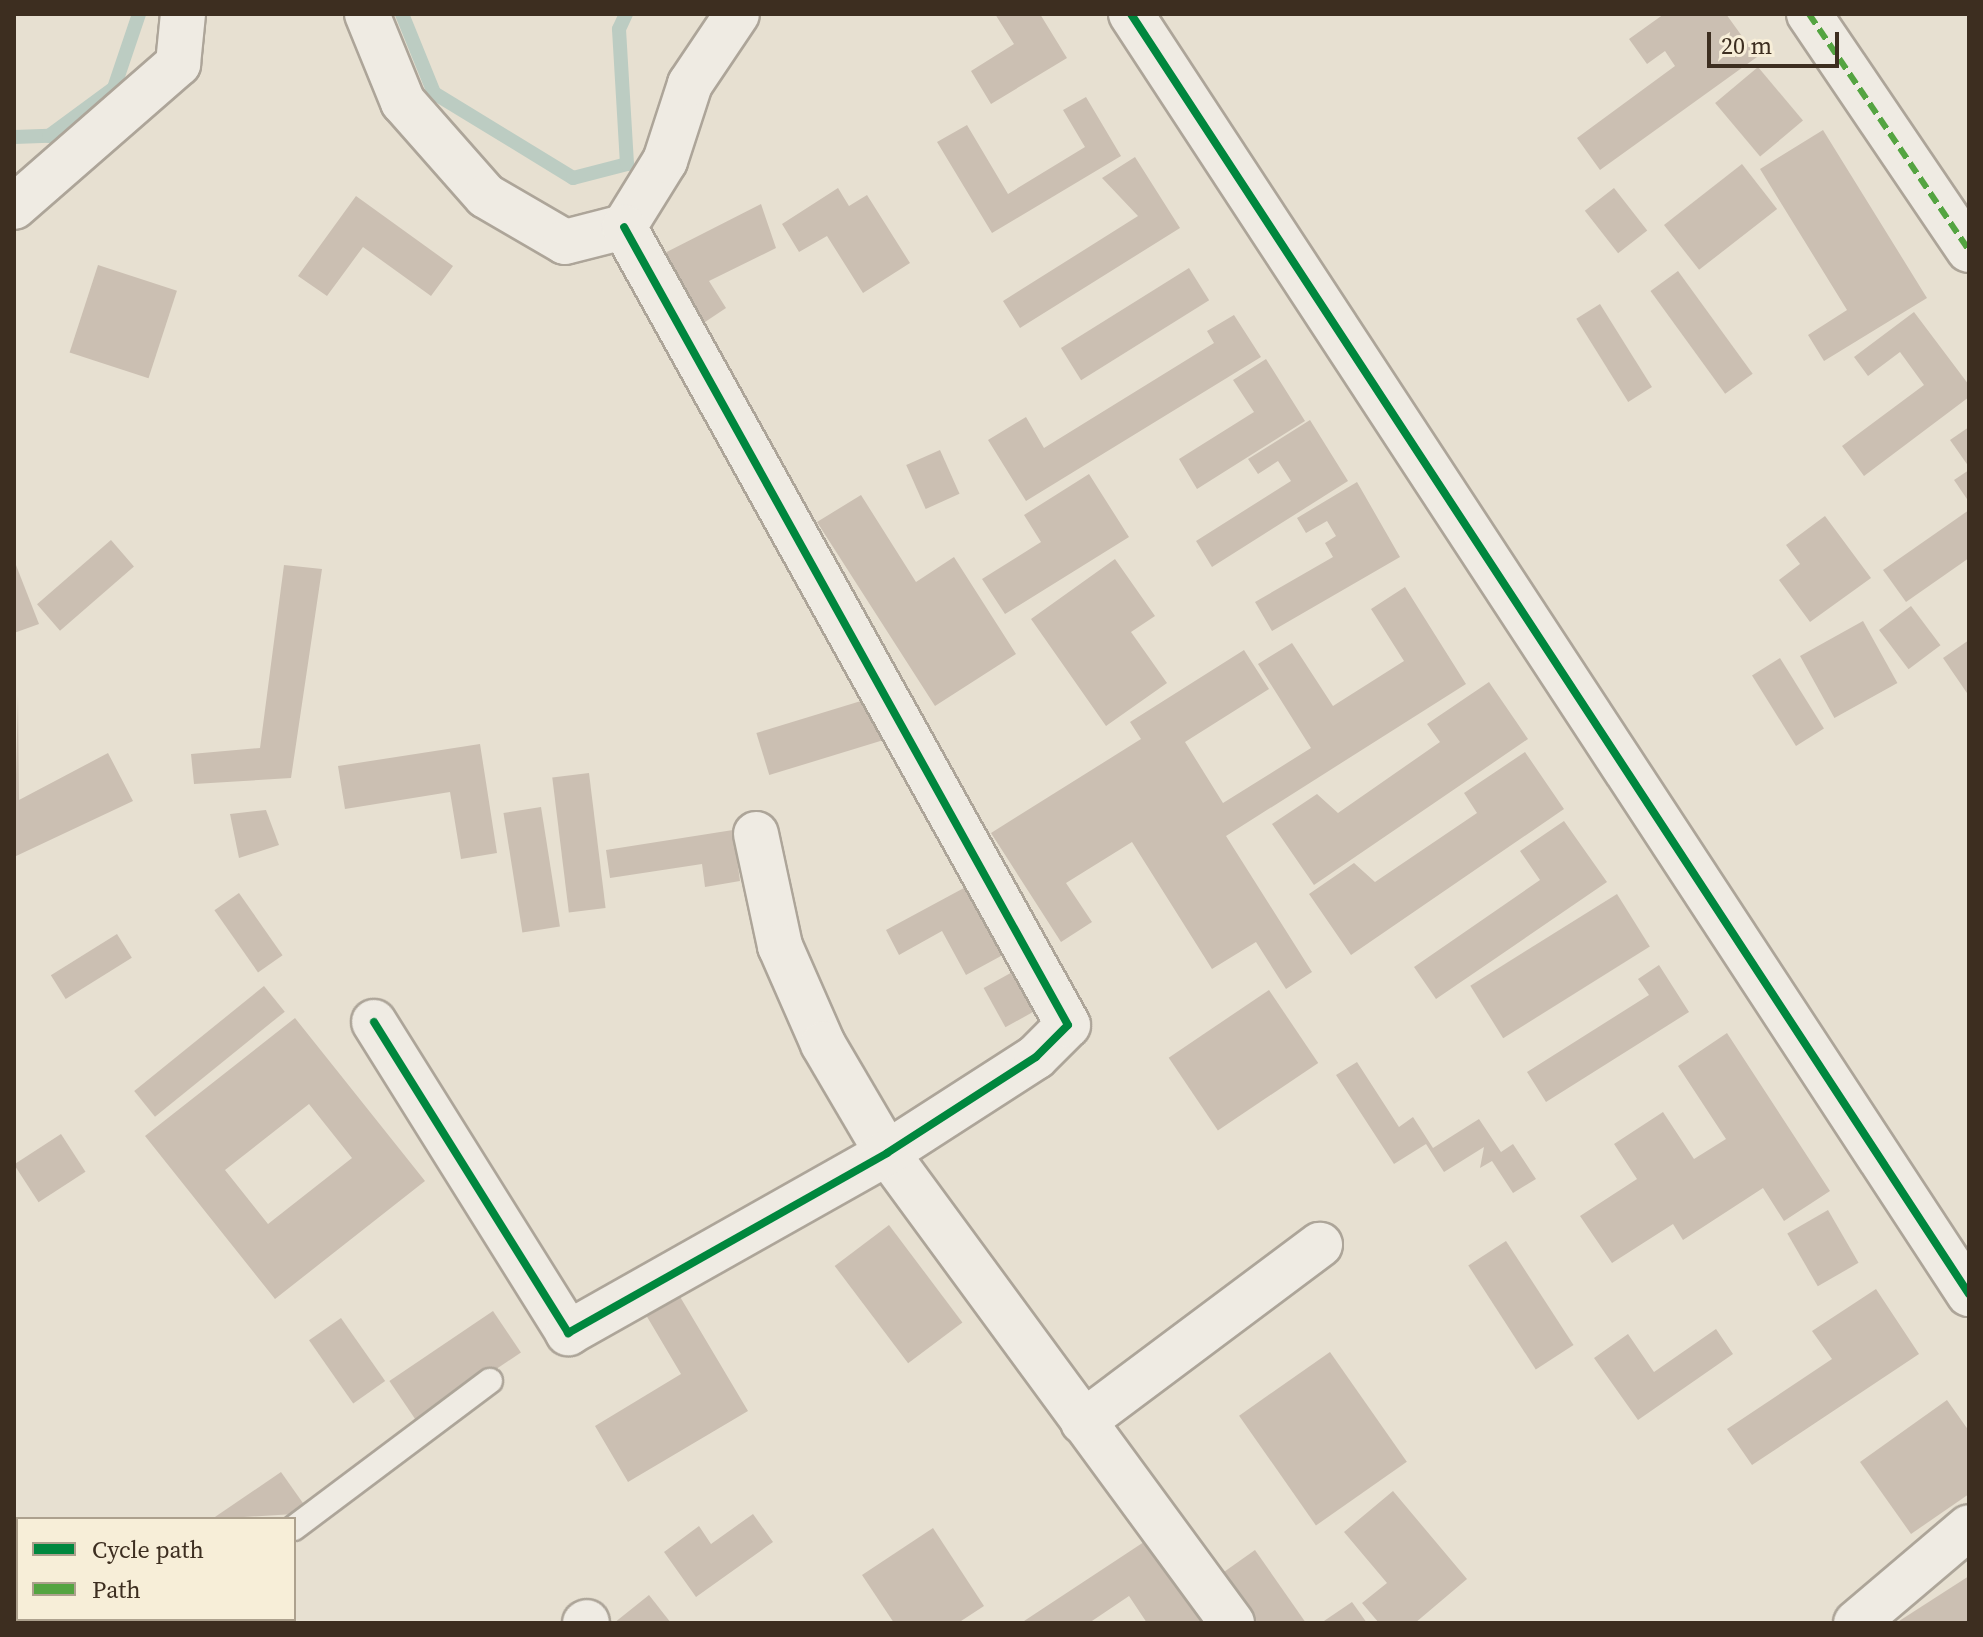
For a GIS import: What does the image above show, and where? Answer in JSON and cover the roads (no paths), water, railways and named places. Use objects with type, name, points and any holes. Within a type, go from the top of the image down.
[{"type":"street","points":[[14,207],[178,64],[183,14]]},
{"type":"street","points":[[367,14],[403,102],[486,196],[565,242],[624,227],[665,161],[690,84],[737,14]]},
{"type":"street","points":[[1131,14],[1969,1294]]},
{"type":"street","points":[[1809,14],[1969,250]]},
{"type":"street","points":[[374,1022],[568,1333],[887,1153],[1036,1057],[1068,1025],[624,227]]},
{"type":"street","points":[[756,834],[780,946],[823,1044],[887,1153],[1232,1623]]},
{"type":"street","points":[[1083,1422],[1320,1245]]},
{"type":"street","points":[[1856,1623],[1969,1527]]},
{"type":"lane","points":[[296,1526],[490,1381]]},
{"type":"waterway","points":[[14,137],[49,136],[114,88],[139,14]]},
{"type":"waterway","points":[[402,14],[434,93],[573,178],[627,164],[619,29],[626,14]]}]
